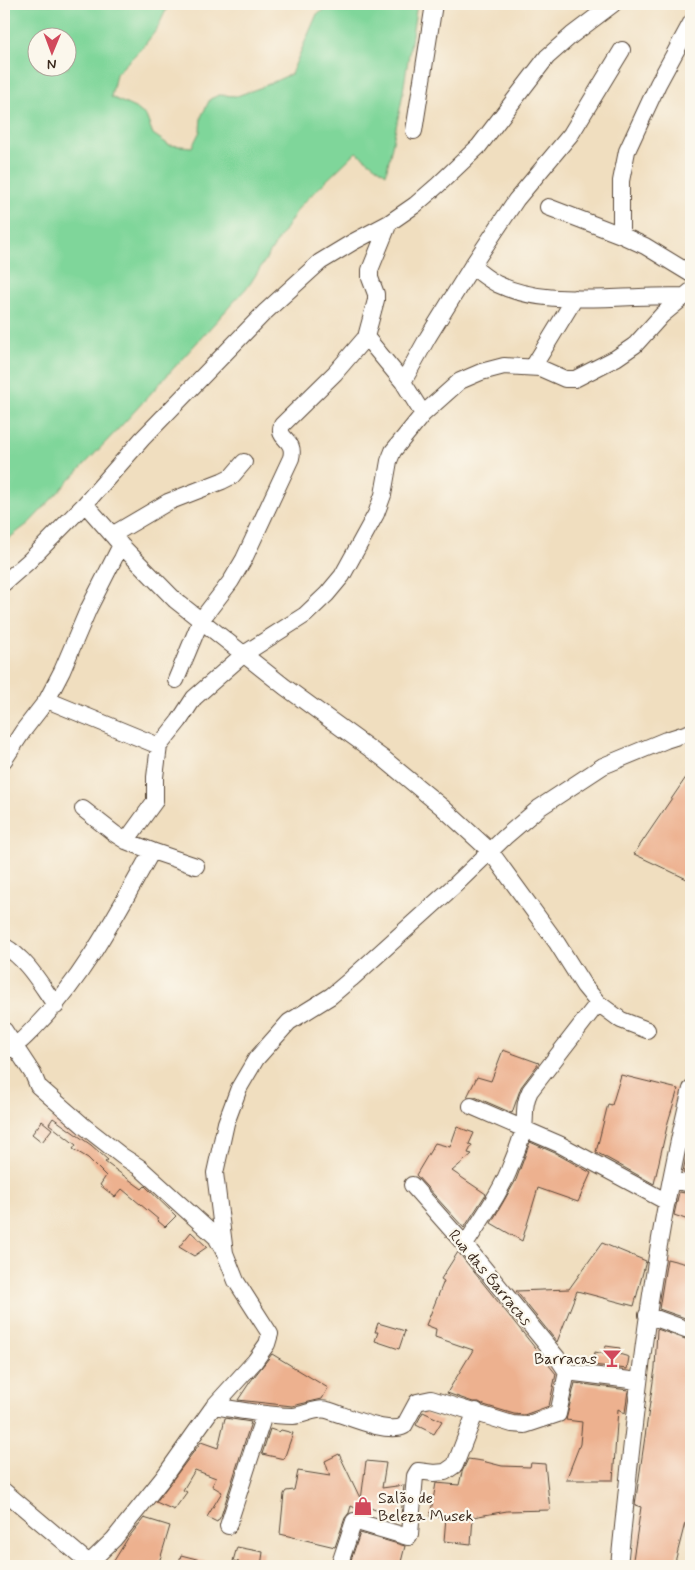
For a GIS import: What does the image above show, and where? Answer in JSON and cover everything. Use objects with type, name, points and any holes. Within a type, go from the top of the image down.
[{"type":"street","points":[[414,131],[434,4]]},
{"type":"street","points":[[4,583],[29,561],[85,504],[142,439],[264,313],[320,262],[353,242],[389,224],[415,205],[479,146],[547,57],[572,35],[613,4]]},
{"type":"street","points":[[621,235],[621,182],[627,151],[658,84],[687,40],[691,23]]},
{"type":"street","points":[[403,382],[436,323],[472,266],[516,200],[571,134],[622,50]]},
{"type":"street","points":[[548,207],[645,246],[691,274]]},
{"type":"street","points":[[176,680],[201,620],[244,560],[291,458],[292,445],[281,434],[282,425],[336,373],[366,337],[376,300],[370,270],[389,224]]},
{"type":"street","points":[[472,266],[488,279],[520,292],[548,298],[688,294]]},
{"type":"street","points":[[126,841],[155,802],[155,777],[159,746],[194,698],[244,654],[304,616],[327,594],[342,576],[376,514],[383,495],[389,461],[393,451],[424,414],[460,382],[481,372],[504,366],[540,368],[565,379],[575,378],[616,358],[634,344],[662,315],[688,294]]},
{"type":"street","points":[[534,367],[575,298]]},
{"type":"street","points":[[366,337],[403,382],[424,414]]},
{"type":"street","points":[[4,760],[47,700],[62,671],[116,540],[168,502],[222,482],[232,476],[244,462]]},
{"type":"street","points":[[85,504],[116,540],[175,600],[285,687],[384,759],[442,807],[490,851],[557,943],[584,986],[598,1003],[621,1020],[647,1030]]},
{"type":"street","points":[[47,700],[159,746]]},
{"type":"street","points":[[225,1253],[215,1173],[226,1123],[239,1088],[256,1059],[289,1022],[331,996],[351,979],[539,808],[603,766],[666,740],[691,732]]},
{"type":"street","points":[[83,809],[126,841],[196,866]]},
{"type":"street","points":[[10,1049],[56,1006],[103,936],[152,851]]},
{"type":"street","points":[[4,946],[25,964],[56,1006]]},
{"type":"street","points":[[465,1245],[499,1193],[511,1166],[524,1128],[525,1100],[598,1003]]},
{"type":"street","points":[[4,1030],[10,1049],[33,1074],[38,1086],[85,1127],[139,1167],[216,1237],[225,1253],[236,1281],[270,1334],[267,1344],[255,1362],[214,1406],[163,1478],[91,1565],[4,1491]]},
{"type":"street","points":[[618,1566],[647,1314],[691,1089]]},
{"type":"street","points":[[471,1106],[559,1144],[668,1202]]},
{"type":"street","points":[[672,1180],[691,1184]]},
{"type":"street","name":"Rua das Barracas","points":[[412,1185],[465,1245],[567,1372]]},
{"type":"street","points":[[647,1314],[691,1331]]},
{"type":"street","points":[[214,1406],[264,1415],[294,1416],[326,1410],[391,1429],[400,1429],[404,1426],[417,1402],[431,1399],[476,1411],[512,1424],[525,1425],[558,1414],[567,1372],[638,1381]]},
{"type":"street","points":[[339,1566],[354,1521],[408,1537],[410,1534],[414,1476],[418,1471],[445,1472],[455,1465],[476,1411]]},
{"type":"street","points":[[228,1526],[264,1415]]},
{"type":"green space","points":[[10,4],[169,4],[157,29],[143,47],[116,74],[111,97],[137,109],[146,116],[153,134],[169,145],[192,147],[200,131],[201,117],[210,99],[219,95],[237,96],[291,74],[317,14],[335,4],[417,4],[401,104],[386,174],[356,152],[300,206],[250,284],[123,424],[29,523],[4,542],[4,26]]},
{"type":"building","points":[[691,770],[691,881],[634,854]]},
{"type":"building","points":[[503,1050],[539,1063],[521,1087],[512,1113],[475,1097],[467,1097],[477,1077],[491,1081]]},
{"type":"building","points":[[621,1075],[678,1089],[668,1122],[654,1184],[596,1152],[608,1104],[612,1105]]},
{"type":"building","points":[[53,1118],[91,1145],[108,1160],[105,1162],[142,1189],[145,1186],[176,1216],[165,1227],[122,1189],[115,1197],[100,1185],[106,1176],[88,1158],[73,1149],[76,1145],[49,1124]]},
{"type":"building","points":[[42,1121],[52,1129],[42,1142],[32,1134]]},
{"type":"building","points":[[457,1127],[474,1133],[469,1144],[472,1145],[468,1153],[472,1154],[452,1171],[486,1194],[464,1228],[416,1175],[435,1143],[450,1147]]},
{"type":"building","points":[[530,1142],[555,1153],[591,1173],[578,1202],[538,1188],[522,1241],[491,1223],[516,1180]]},
{"type":"building","points":[[689,1142],[691,1142],[691,1174],[683,1172]]},
{"type":"building","points":[[679,1192],[691,1194],[691,1221],[674,1215]]},
{"type":"building","points":[[191,1232],[207,1247],[194,1256],[179,1247]]},
{"type":"building","points":[[602,1243],[646,1261],[634,1306],[577,1291],[557,1342],[516,1291],[569,1289]]},
{"type":"building","points":[[458,1252],[556,1374],[549,1406],[524,1415],[514,1414],[447,1393],[473,1350],[435,1337],[436,1329],[426,1325],[444,1281],[441,1279]]},
{"type":"building","points":[[667,1259],[691,1265],[691,1320],[659,1309]]},
{"type":"building","points":[[378,1323],[405,1331],[399,1349],[375,1341]]},
{"type":"building","points":[[657,1329],[691,1341],[691,1525],[685,1523],[674,1566],[632,1566],[641,1507],[635,1505],[655,1368]]},
{"type":"building","points":[[606,1346],[620,1348],[619,1354],[629,1357],[627,1369],[593,1365],[595,1352],[604,1354]]},
{"type":"building","points":[[272,1354],[328,1388],[322,1399],[292,1406],[238,1400]]},
{"type":"building","points":[[575,1383],[628,1390],[625,1413],[618,1409],[613,1480],[566,1480],[580,1444],[582,1422],[566,1420]]},
{"type":"building","points":[[423,1412],[442,1421],[434,1434],[416,1425]]},
{"type":"building","points":[[225,1418],[251,1422],[221,1516],[217,1522],[207,1517],[222,1492],[212,1486],[216,1478],[195,1470],[183,1490],[187,1492],[174,1510],[156,1502],[201,1442],[218,1448]]},
{"type":"building","points":[[270,1429],[293,1433],[284,1459],[262,1454]]},
{"type":"building","points":[[339,1454],[361,1500],[366,1461],[386,1463],[382,1488],[404,1485],[401,1516],[383,1513],[368,1507],[367,1512],[364,1514],[351,1506],[335,1547],[280,1534],[284,1494],[286,1491],[294,1490],[298,1471],[330,1476],[325,1461]]},
{"type":"building","points":[[468,1459],[502,1466],[530,1467],[531,1463],[545,1464],[550,1510],[507,1511],[473,1517],[471,1544],[444,1541],[446,1517],[430,1517],[436,1483],[459,1485]]},
{"type":"building","points":[[144,1518],[170,1526],[158,1566],[121,1566],[112,1564],[128,1538]]},
{"type":"building","points":[[360,1533],[405,1546],[400,1566],[349,1566]]},
{"type":"building","points":[[237,1547],[263,1552],[261,1566],[238,1566],[239,1562],[233,1561]]},
{"type":"building","points":[[181,1555],[212,1563],[212,1566],[178,1566]]},
{"type":"place","name":"Barracas","points":[[612,1358]]},
{"type":"place","name":"Salão de Beleza Musek","points":[[363,1506]]}]
